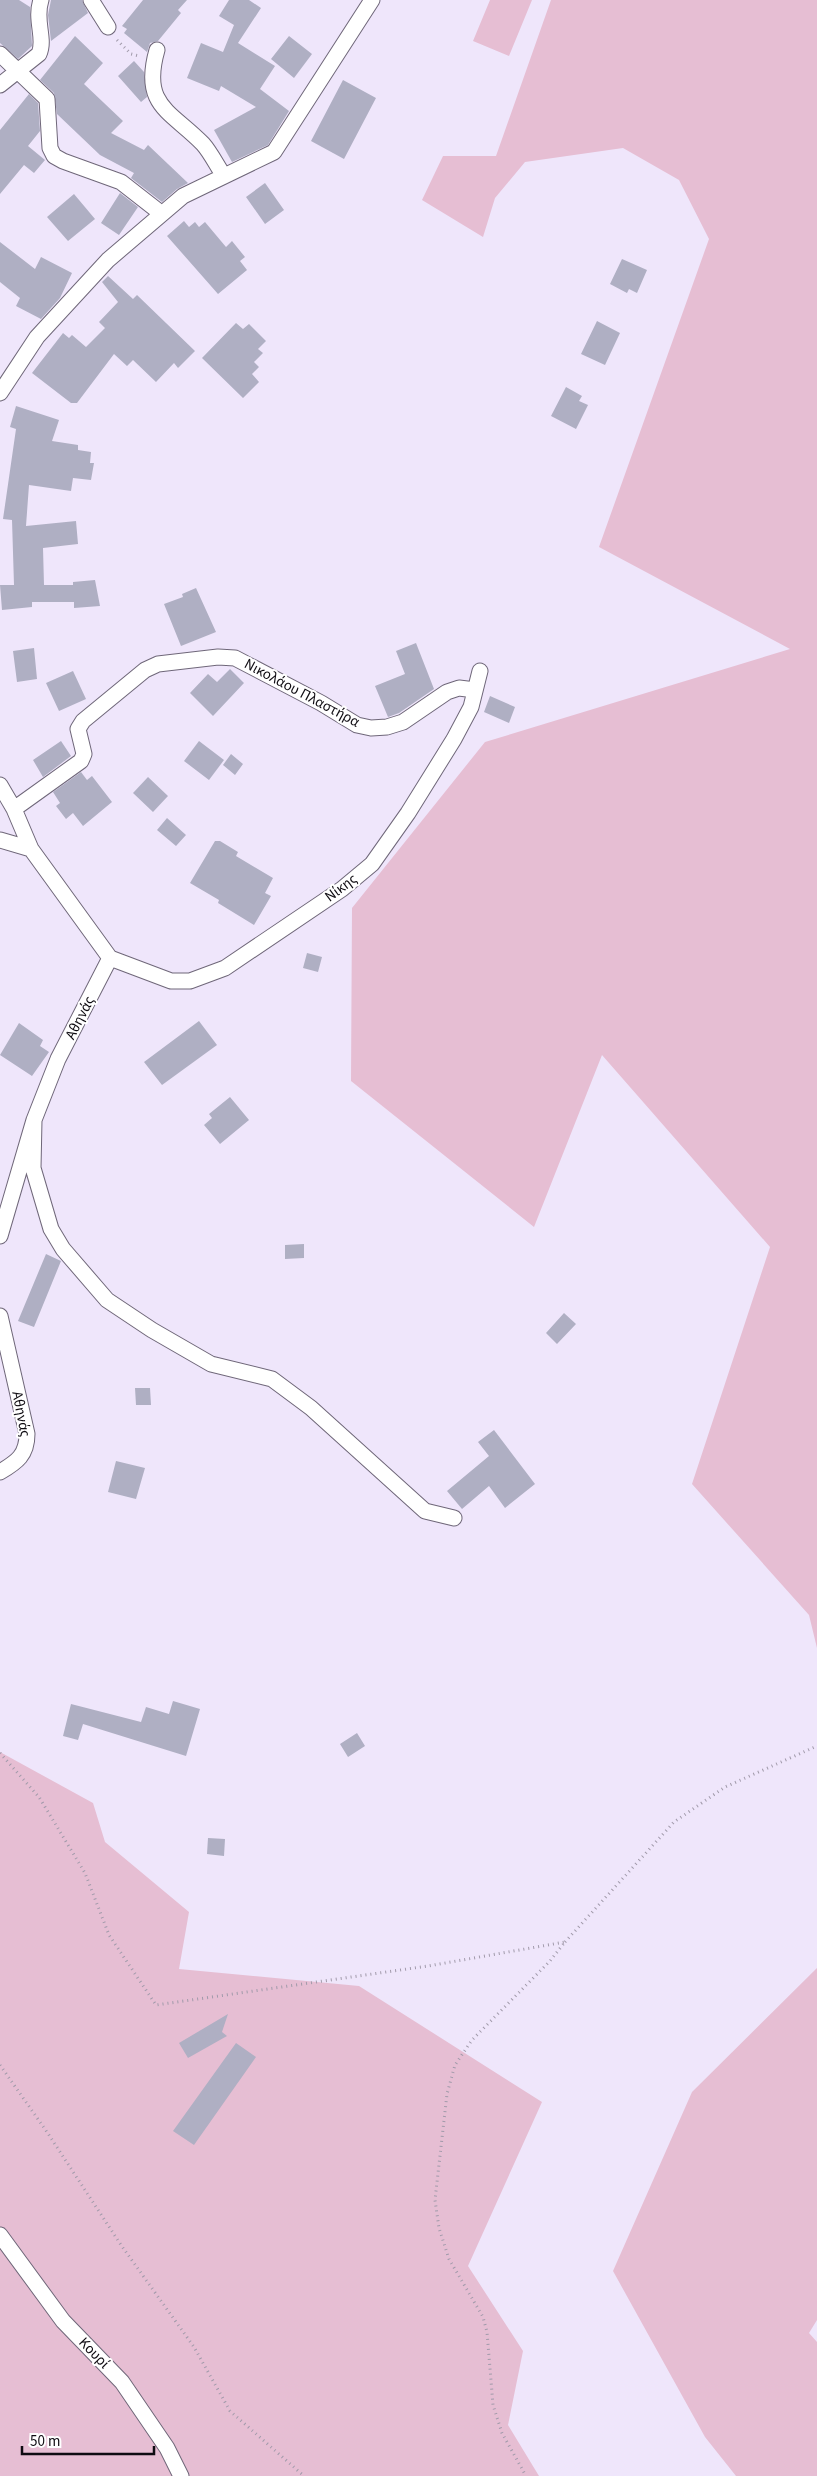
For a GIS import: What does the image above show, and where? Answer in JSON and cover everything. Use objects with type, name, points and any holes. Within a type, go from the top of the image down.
[{"type":"street","points":[[0,85],[39,54],[42,49],[37,19],[41,0]]},
{"type":"street","points":[[91,0],[108,28]]},
{"type":"street","points":[[0,390],[37,338],[108,260],[182,196],[274,152],[372,0]]},
{"type":"street","points":[[0,54],[47,99],[50,148],[54,156],[120,182],[162,214]]},
{"type":"street","points":[[156,55],[153,76],[156,95],[162,108],[204,144],[224,176]]},
{"type":"street","name":"Νικολάου Πλαστήρα","points":[[14,809],[81,761],[84,754],[78,729],[83,721],[145,670],[158,664],[218,657],[235,658],[321,703],[357,725],[372,728],[387,727],[403,722],[447,692],[460,688],[475,690]]},
{"type":"street","name":"Νίκης","points":[[110,958],[171,981],[190,981],[225,968],[342,889],[372,864],[408,813],[471,707],[480,670]]},
{"type":"street","points":[[0,785],[14,809],[31,849],[110,958]]},
{"type":"street","points":[[0,840],[31,849]]},
{"type":"street","name":"Αθηνάς","points":[[0,1236],[34,1120],[58,1059],[110,958]]},
{"type":"street","points":[[34,1120],[33,1168],[51,1230],[63,1249],[107,1300],[152,1330],[211,1364],[272,1379],[311,1408],[425,1511],[454,1518]]},
{"type":"street","name":"Αθηνάς","points":[[0,1316],[27,1434],[27,1446],[23,1456],[16,1463],[0,1472]]},
{"type":"street","name":"Κουρί","points":[[0,2235],[63,2321],[122,2382],[167,2448],[181,2476]]},
{"type":"path","points":[[108,28],[131,54],[156,55]]},
{"type":"path","points":[[526,2476],[502,2433],[493,2405],[487,2332],[483,2317],[449,2259],[439,2228],[435,2200],[447,2094],[455,2065],[472,2040],[550,1961],[674,1822],[725,1787],[817,1746]]},
{"type":"path","points":[[0,1753],[39,1797],[85,1874],[109,1935],[156,2005],[428,1966],[565,1942]]},
{"type":"path","points":[[0,2065],[47,2132],[121,2245],[194,2347],[230,2411],[304,2476]]},
{"type":"shaded area","points":[[490,0],[532,0],[509,56],[473,41]]},
{"type":"shaded area","points":[[551,0],[817,0],[817,1648],[809,1615],[692,1484],[770,1247],[602,1055],[534,1227],[351,1081],[352,908],[485,742],[790,649],[599,547],[709,239],[679,180],[623,148],[525,162],[495,198],[483,237],[422,200],[443,156],[496,156]]},
{"type":"shaded area","points":[[0,1752],[93,1803],[105,1842],[189,1912],[179,1969],[359,1986],[542,2102],[468,2266],[523,2351],[508,2425],[539,2476],[0,2476]]},
{"type":"shaded area","points":[[817,1968],[817,2320],[809,2333],[817,2342],[817,2476],[736,2476],[705,2437],[613,2271],[692,2092]]},
{"type":"building","points":[[0,0],[19,0],[30,7],[32,46],[18,59],[0,43]]},
{"type":"building","points":[[51,0],[82,0],[88,13],[51,41],[48,15]]},
{"type":"building","points":[[143,0],[187,0],[178,10],[181,13],[158,41],[150,43],[147,52],[124,33],[127,29],[122,26]]},
{"type":"building","points":[[229,0],[249,0],[261,8],[238,43],[275,66],[260,89],[289,111],[268,145],[232,162],[214,130],[256,107],[221,86],[219,91],[187,78],[201,43],[223,52],[234,25],[219,16]]},
{"type":"building","points":[[75,36],[103,63],[84,84],[123,121],[111,133],[144,150],[148,145],[188,183],[177,189],[162,202],[131,178],[134,173],[100,155],[57,114],[54,93],[40,80]]},
{"type":"building","points":[[289,36],[312,54],[294,78],[271,59]]},
{"type":"building","points":[[134,61],[144,72],[147,97],[141,102],[118,76]]},
{"type":"building","points":[[343,80],[376,98],[344,159],[311,141]]},
{"type":"building","points":[[29,94],[38,103],[40,131],[28,146],[45,160],[34,173],[24,165],[0,194],[0,130]]},
{"type":"building","points":[[265,183],[284,210],[265,224],[246,197]]},
{"type":"building","points":[[120,193],[138,207],[119,235],[101,223]]},
{"type":"building","points":[[74,194],[95,219],[68,241],[47,217]]},
{"type":"building","points":[[184,221],[189,227],[195,222],[199,227],[205,222],[226,247],[232,241],[245,257],[240,261],[247,270],[218,294],[167,236]]},
{"type":"building","points":[[0,242],[35,269],[41,257],[72,273],[60,298],[41,319],[16,306],[20,298],[0,282]]},
{"type":"building","points":[[622,259],[647,270],[637,293],[629,289],[627,293],[610,284]]},
{"type":"building","points":[[108,276],[133,299],[137,295],[195,351],[178,368],[174,363],[156,382],[133,360],[127,366],[114,354],[77,403],[71,403],[32,373],[63,333],[69,338],[72,335],[86,347],[105,328],[99,322],[118,302],[102,282]]},
{"type":"building","points":[[597,321],[620,333],[605,365],[581,354]]},
{"type":"building","points":[[236,323],[243,329],[249,324],[266,341],[258,349],[263,353],[254,362],[259,367],[252,374],[259,382],[243,398],[202,358]]},
{"type":"building","points":[[566,387],[582,396],[579,401],[588,405],[576,429],[551,416]]},
{"type":"building","points":[[16,406],[59,420],[52,441],[78,445],[78,450],[91,452],[90,463],[94,463],[91,480],[73,478],[71,491],[29,485],[26,526],[76,521],[78,544],[43,548],[44,585],[73,585],[73,582],[95,580],[100,606],[74,608],[74,602],[32,602],[32,607],[2,610],[0,585],[14,585],[12,520],[3,519],[16,429],[10,427]]},
{"type":"building","points":[[196,588],[216,632],[181,646],[164,604],[183,597],[182,594]]},
{"type":"building","points":[[416,643],[434,689],[399,713],[388,717],[375,686],[405,674],[396,651]]},
{"type":"building","points":[[34,648],[37,679],[17,682],[13,651]]},
{"type":"building","points":[[230,669],[244,683],[213,716],[190,693],[208,674],[217,682]]},
{"type":"building","points":[[73,671],[86,699],[59,711],[46,683]]},
{"type":"building","points":[[490,696],[515,707],[509,723],[484,712]]},
{"type":"building","points":[[61,741],[71,756],[43,777],[33,760]]},
{"type":"building","points":[[199,741],[224,760],[209,780],[184,761]]},
{"type":"building","points":[[231,754],[243,764],[235,775],[223,765]]},
{"type":"building","points":[[81,772],[87,780],[92,776],[112,802],[83,826],[73,813],[66,819],[56,806],[60,803],[53,792]]},
{"type":"building","points":[[148,777],[168,796],[153,812],[133,793]]},
{"type":"building","points":[[167,818],[186,835],[176,846],[157,830]]},
{"type":"building","points":[[215,841],[220,841],[238,852],[236,856],[273,878],[265,893],[271,896],[254,925],[218,903],[219,900],[190,883]]},
{"type":"building","points":[[307,953],[322,957],[318,972],[303,968]]},
{"type":"building","points":[[199,1021],[217,1045],[162,1085],[144,1062]]},
{"type":"building","points":[[19,1023],[43,1040],[40,1046],[49,1052],[32,1076],[0,1055]]},
{"type":"building","points":[[230,1097],[249,1120],[220,1144],[204,1125],[212,1118],[209,1114]]},
{"type":"building","points":[[304,1244],[304,1258],[285,1259],[285,1245]]},
{"type":"building","points":[[46,1254],[61,1261],[34,1327],[18,1321]]},
{"type":"building","points":[[564,1313],[576,1324],[557,1344],[546,1333]]},
{"type":"building","points":[[135,1388],[150,1388],[151,1405],[136,1405]]},
{"type":"building","points":[[494,1430],[535,1484],[505,1508],[489,1486],[462,1509],[447,1491],[489,1456],[478,1442]]},
{"type":"building","points":[[116,1461],[145,1468],[136,1499],[108,1492]]},
{"type":"building","points":[[173,1701],[200,1709],[186,1756],[83,1724],[78,1740],[63,1736],[71,1704],[141,1722],[146,1707],[169,1714]]},
{"type":"building","points":[[357,1733],[365,1746],[348,1757],[340,1744]]},
{"type":"building","points":[[208,1838],[225,1839],[224,1856],[207,1854]]},
{"type":"building","points":[[228,2014],[222,2032],[227,2036],[188,2058],[179,2043]]},
{"type":"building","points":[[236,2043],[256,2057],[194,2145],[173,2131]]}]
